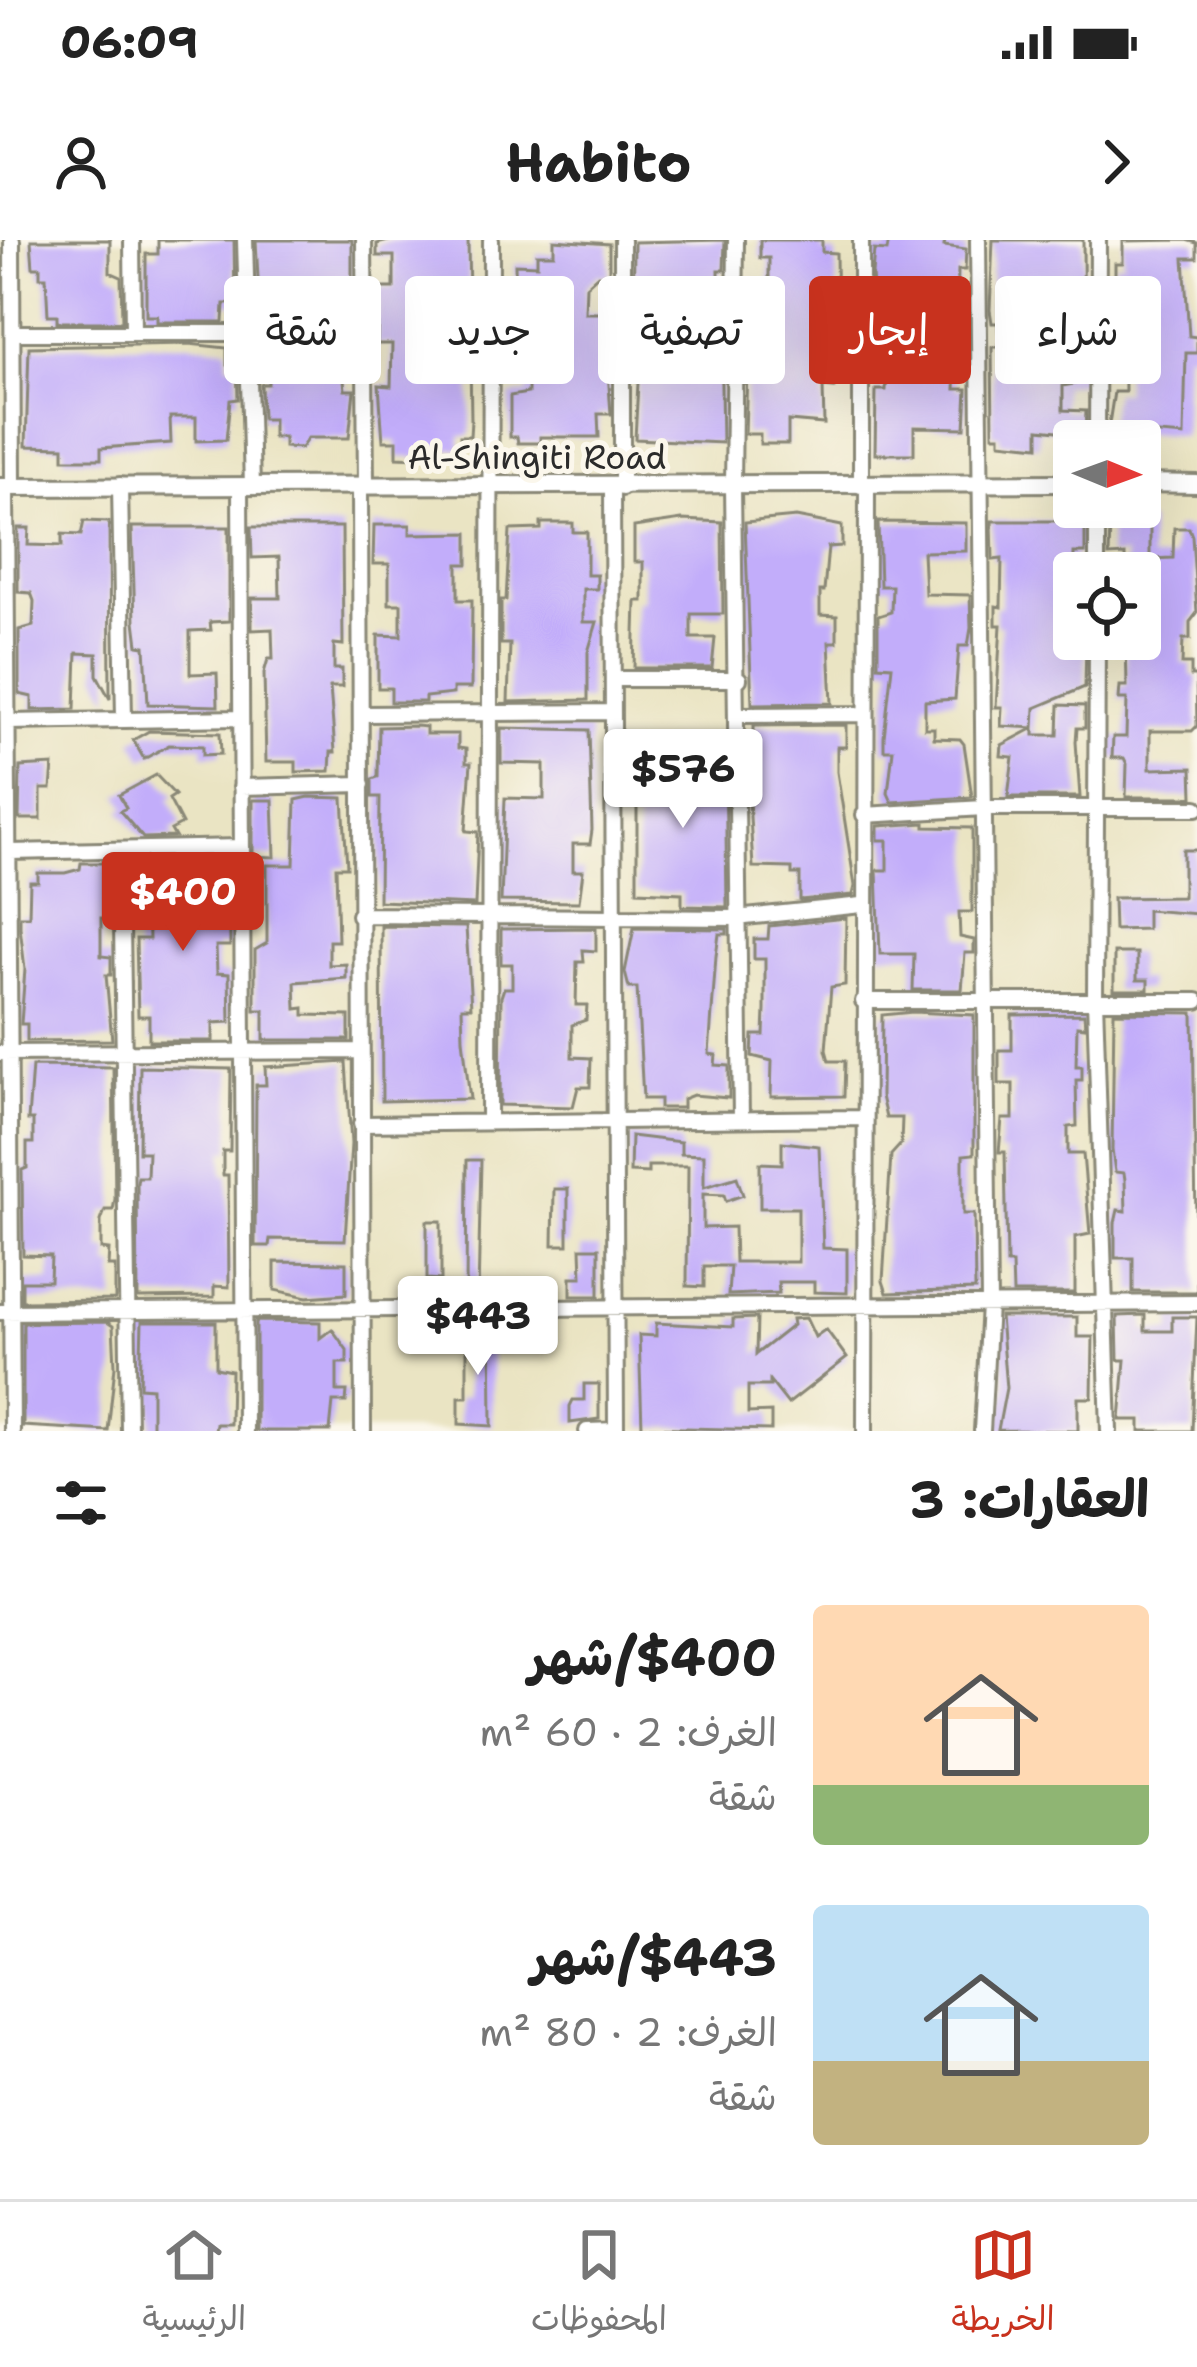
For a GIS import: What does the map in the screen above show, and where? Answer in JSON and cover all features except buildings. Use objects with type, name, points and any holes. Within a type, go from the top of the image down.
[{"type":"street","points":[[12,240],[4,783],[10,852],[5,1053],[6,1312],[12,1431]]},
{"type":"street","points":[[132,240],[133,333]]},
{"type":"street","points":[[245,240],[246,276]]},
{"type":"street","points":[[363,1431],[359,914],[364,240]]},
{"type":"street","points":[[489,1122],[491,240]]},
{"type":"street","points":[[587,1431],[616,1431],[613,679],[622,240]]},
{"type":"street","points":[[736,240],[733,486],[740,750],[736,918],[741,1119]]},
{"type":"street","points":[[861,240],[865,1431]]},
{"type":"street","points":[[978,240],[988,1001],[989,1305],[982,1431]]},
{"type":"street","points":[[1097,420],[1098,240]]},
{"type":"street","points":[[13,333],[224,334]]},
{"type":"street","points":[[245,1431],[240,718],[247,384]]},
{"type":"street","name":"Al-Shingiti Road","points":[[6,487],[1053,483]]},
{"type":"street","points":[[1161,484],[1197,484]]},
{"type":"street","points":[[120,485],[124,719]]},
{"type":"street","points":[[1097,660],[1094,999],[1109,1431]]},
{"type":"street","points":[[613,679],[739,679]]},
{"type":"street","points":[[362,714],[613,712]]},
{"type":"street","points":[[739,715],[864,714]]},
{"type":"street","points":[[8,722],[240,718]]},
{"type":"street","points":[[613,749],[740,750]]},
{"type":"street","points":[[242,787],[362,784]]},
{"type":"street","points":[[864,815],[984,808],[1197,808]]},
{"type":"street","points":[[10,852],[242,847]]},
{"type":"street","points":[[122,850],[129,1431]]},
{"type":"street","points":[[359,914],[736,918],[862,905]]},
{"type":"street","points":[[863,1001],[1197,1001]]},
{"type":"street","points":[[5,1053],[360,1051]]},
{"type":"street","points":[[361,1124],[862,1118]]},
{"type":"street","points":[[6,1312],[1197,1303]]}]
